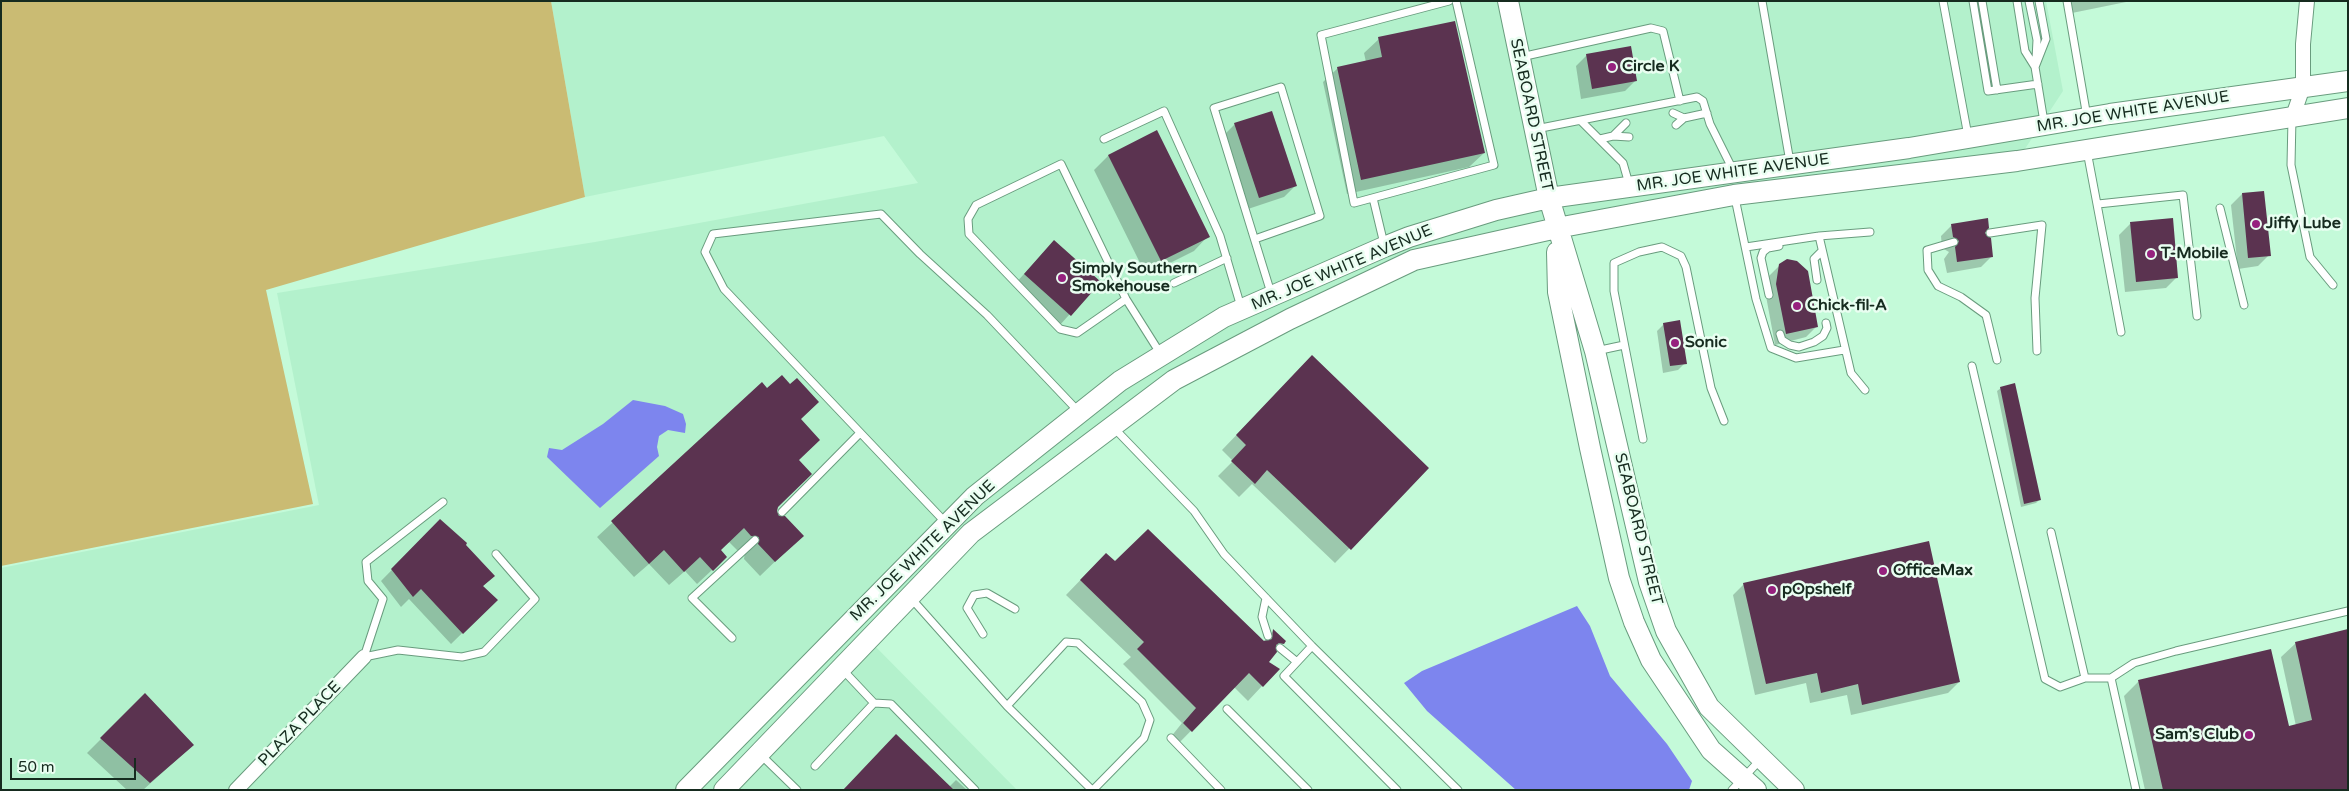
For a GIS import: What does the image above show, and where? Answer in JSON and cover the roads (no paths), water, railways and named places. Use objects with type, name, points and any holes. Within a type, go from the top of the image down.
[{"type":"main road","name":"SEABOARD STREET","points":[[1508,1],[1548,198],[1595,352],[1649,582],[1666,631],[1709,707],[1794,790]]},
{"type":"main road","name":"MR. JOE WHITE AVENUE","points":[[686,790],[975,496],[1120,381],[1224,317],[1408,236],[1496,210],[1548,198],[1791,165],[2087,118],[2348,81]]},
{"type":"main road","name":"MR. JOE WHITE AVENUE","points":[[724,790],[971,533],[1174,380],[1290,319],[1414,260],[1557,228],[1734,195],[1938,172],[2348,108]]},
{"type":"main road","name":"SEABOARD STREET","points":[[1557,228],[1558,292],[1619,578],[1634,622],[1651,660],[1712,750],[1743,786]]},
{"type":"street","points":[[2292,116],[2303,87],[2303,44],[2307,1]]},
{"type":"street","name":"PLAZA PLACE","points":[[236,790],[364,657]]},
{"type":"lane","points":[[1449,1],[1321,34],[1354,203],[1494,165],[1456,1]]},
{"type":"lane","points":[[1762,1],[1791,165]]},
{"type":"lane","points":[[1943,1],[1968,138]]},
{"type":"lane","points":[[1973,1],[1988,91],[2038,84]]},
{"type":"lane","points":[[1982,1],[1997,90]]},
{"type":"lane","points":[[2017,1],[2025,51],[2035,67]]},
{"type":"lane","points":[[2029,1],[2037,40],[2035,67],[2044,125]]},
{"type":"lane","points":[[2035,67],[2046,39],[2039,1]]},
{"type":"lane","points":[[2066,1],[2087,118]]},
{"type":"lane","points":[[1519,57],[1651,28],[1663,32],[1680,101]]},
{"type":"lane","points":[[1255,239],[1320,216],[1281,87],[1214,108],[1272,296]]},
{"type":"lane","points":[[1534,130],[1697,97],[1703,101],[1734,173]]},
{"type":"lane","points":[[1104,139],[1164,111],[1220,236],[1242,310]]},
{"type":"lane","points":[[1673,113],[1684,118]]},
{"type":"lane","points":[[1676,125],[1684,118],[1707,113]]},
{"type":"lane","points":[[2292,116],[2291,165],[2310,257],[2333,286]]},
{"type":"lane","points":[[1581,121],[1623,163],[1630,187]]},
{"type":"lane","points":[[1613,136],[1626,123]]},
{"type":"lane","points":[[1600,139],[1613,136],[1629,137]]},
{"type":"lane","points":[[2087,150],[2121,332]]},
{"type":"lane","points":[[1126,299],[1077,333],[1060,329],[969,234],[968,219],[976,205],[1061,164],[1126,299],[1162,356]]},
{"type":"lane","points":[[1734,195],[1756,299],[1771,348],[1796,358],[1844,350]]},
{"type":"lane","points":[[2098,204],[2183,195],[2197,316]]},
{"type":"lane","points":[[1373,198],[1384,247]]},
{"type":"lane","points":[[2220,208],[2244,305]]},
{"type":"lane","points":[[947,524],[724,289],[705,252],[713,234],[881,214],[920,254],[987,315],[1080,413]]},
{"type":"lane","points":[[1990,233],[2042,225],[2035,298],[2037,351]]},
{"type":"lane","points":[[1746,247],[1818,236],[1870,232]]},
{"type":"lane","points":[[1818,236],[1851,373],[1865,390]]},
{"type":"lane","points":[[1769,295],[1761,258],[1763,252],[1798,239]]},
{"type":"lane","points":[[1954,242],[1927,250],[1928,270],[1938,286],[1961,297],[1986,315],[1997,360]]},
{"type":"lane","points":[[1643,439],[1614,291],[1614,263],[1639,252],[1662,247],[1681,256],[1686,267],[1711,388],[1724,421]]},
{"type":"lane","points":[[1817,280],[1814,259],[1822,251]]},
{"type":"lane","points":[[1174,283],[1227,258]]},
{"type":"lane","points":[[1780,334],[1782,340],[1790,345],[1799,346],[1814,342],[1823,336],[1827,328],[1826,323]]},
{"type":"lane","points":[[1595,352],[1600,348],[1624,345]]},
{"type":"lane","points":[[1972,366],[2045,679],[2060,687],[2085,678],[2111,678],[2134,663],[2176,651],[2348,611]]},
{"type":"lane","points":[[1112,427],[1194,511],[1224,554],[1312,646],[1458,790]]},
{"type":"lane","points":[[782,512],[860,433]]},
{"type":"lane","points":[[443,502],[366,562],[368,581],[382,599],[364,657],[398,650],[462,657],[484,652],[536,599],[496,554]]},
{"type":"lane","points":[[2051,532],[2085,678]]},
{"type":"lane","points":[[732,638],[692,598],[755,540]]},
{"type":"lane","points":[[983,634],[967,608],[974,594],[987,592],[1015,609]]},
{"type":"lane","points":[[910,597],[1006,706],[1093,790],[1144,738],[1150,720],[1142,702],[1078,643],[1066,642],[1006,706]]},
{"type":"lane","points":[[1266,598],[1262,617],[1268,636]]},
{"type":"lane","points":[[1312,646],[1284,676],[1397,790]]},
{"type":"lane","points":[[1280,648],[1297,662]]},
{"type":"lane","points":[[842,668],[874,702],[891,704],[975,790]]},
{"type":"lane","points":[[2111,678],[2136,790]]},
{"type":"lane","points":[[815,766],[874,702]]},
{"type":"lane","points":[[1227,709],[1308,790]]},
{"type":"lane","points":[[1171,738],[1222,790]]},
{"type":"lane","points":[[759,753],[797,790]]},
{"type":"lane","points":[[1743,786],[1761,759]]},
{"type":"water","points":[[633,400],[665,406],[683,414],[686,424],[685,433],[668,430],[659,436],[657,447],[659,456],[600,508],[547,457],[549,448],[562,450],[603,424]]},
{"type":"water","points":[[1577,606],[1590,626],[1610,676],[1667,744],[1692,781],[1689,790],[1516,790],[1427,711],[1404,683],[1422,671]]},
{"type":"place","name":"Circle K","points":[[1612,67]]},
{"type":"place","name":"Jiffy Lube","points":[[2256,224]]},
{"type":"place","name":"T-Mobile","points":[[2151,254]]},
{"type":"place","name":"Simply Southern Smokehouse","points":[[1062,278]]},
{"type":"place","name":"Chick-fil-A","points":[[1797,306]]},
{"type":"place","name":"Sonic","points":[[1675,343]]},
{"type":"place","name":"OfficeMax","points":[[1883,571]]},
{"type":"place","name":"pOpshelf","points":[[1772,590]]},
{"type":"place","name":"Sam's Club","points":[[2249,735]]}]
